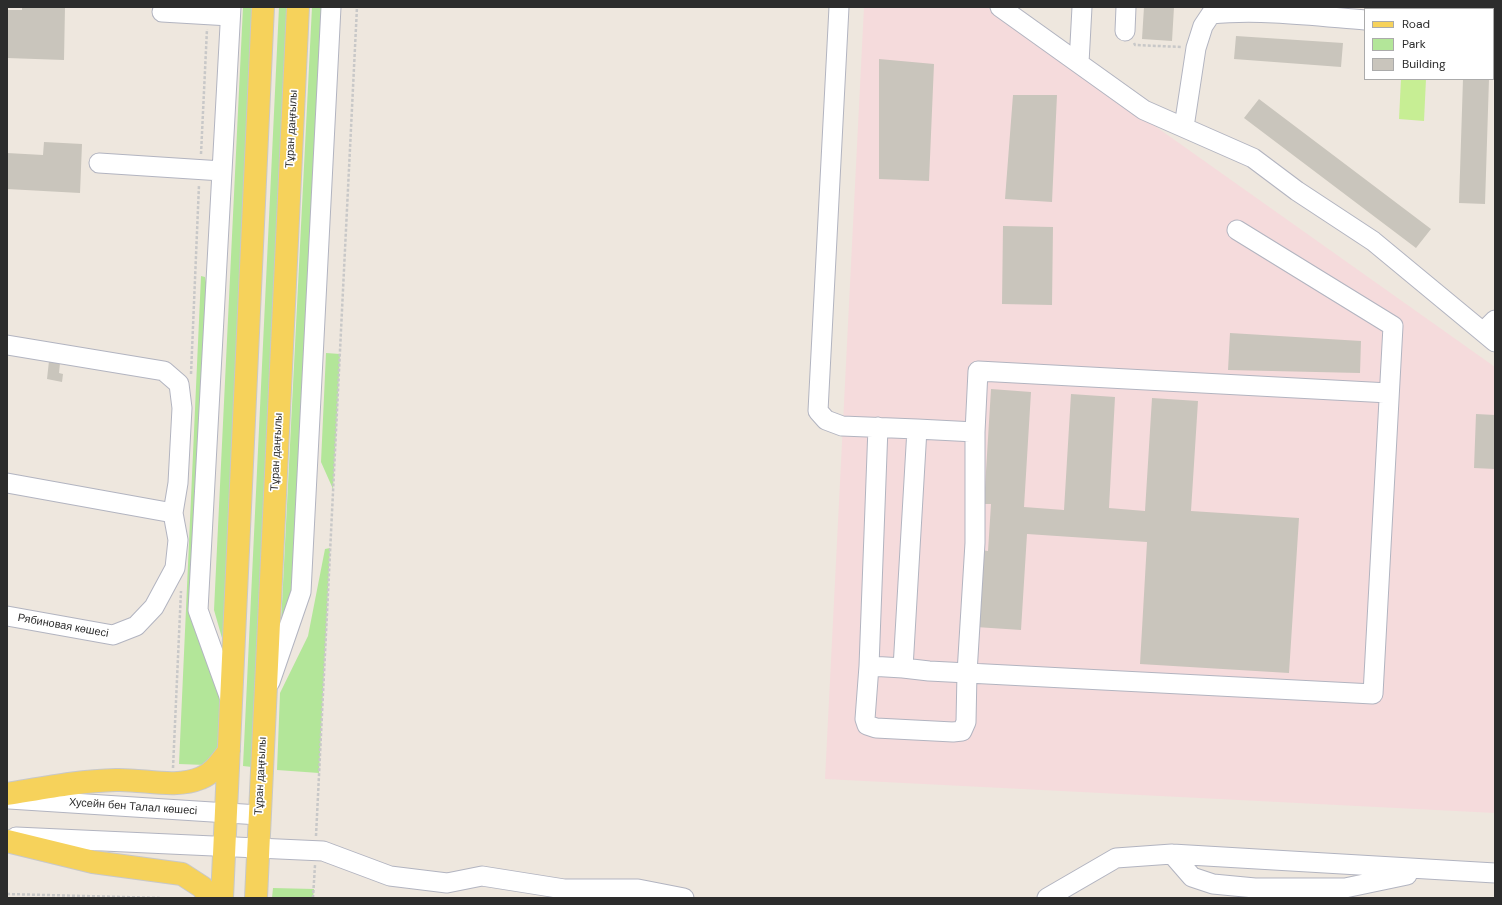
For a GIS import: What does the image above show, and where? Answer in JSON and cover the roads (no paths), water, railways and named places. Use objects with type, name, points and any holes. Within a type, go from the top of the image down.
[{"type":"main road","points":[[222,898],[263,7]]},
{"type":"main road","name":"Тұран даңғылы","points":[[256,898],[298,7]]},
{"type":"main road","points":[[7,794],[78,782],[118,780],[184,783],[202,778],[214,770],[229,751]]},
{"type":"main road","points":[[7,841],[93,862],[182,874],[202,887],[210,898]]},
{"type":"street","points":[[265,696],[301,592],[332,7]]},
{"type":"street","points":[[839,7],[818,411],[826,420],[842,426],[976,432]]},
{"type":"street","points":[[1000,7],[1144,110],[1253,158],[1297,191],[1373,240],[1491,331]]},
{"type":"street","points":[[1079,63],[1082,7]]},
{"type":"street","points":[[1125,31],[1126,7]]},
{"type":"street","points":[[1184,127],[1196,48],[1203,26],[1211,10],[1364,20]]},
{"type":"street","points":[[162,12],[230,11],[198,610],[231,701]]},
{"type":"street","points":[[99,163],[222,170]]},
{"type":"street","points":[[869,666],[967,673],[1373,694],[1393,326],[1237,230]]},
{"type":"street","name":"Рябиновая көшесі","points":[[7,345],[164,371],[179,384],[182,408],[178,483],[173,513],[178,540],[175,568],[154,607],[136,626],[113,636],[7,616]]},
{"type":"street","points":[[878,427],[869,666],[864,718],[866,725],[876,728],[953,732],[962,731],[966,722],[974,542],[978,371],[1389,393]]},
{"type":"street","points":[[903,668],[917,429]]},
{"type":"street","points":[[7,483],[173,513]]},
{"type":"street","name":"Хусейн бен Талал көшесі","points":[[7,799],[259,815]]},
{"type":"street","points":[[7,837],[323,851],[390,876],[447,883],[482,876],[565,894],[638,889],[684,898]]},
{"type":"street","points":[[1172,854],[1192,877],[1214,884],[1255,888],[1345,888],[1432,870]]},
{"type":"street","points":[[1047,898],[1116,858],[1172,854],[1495,873]]}]
